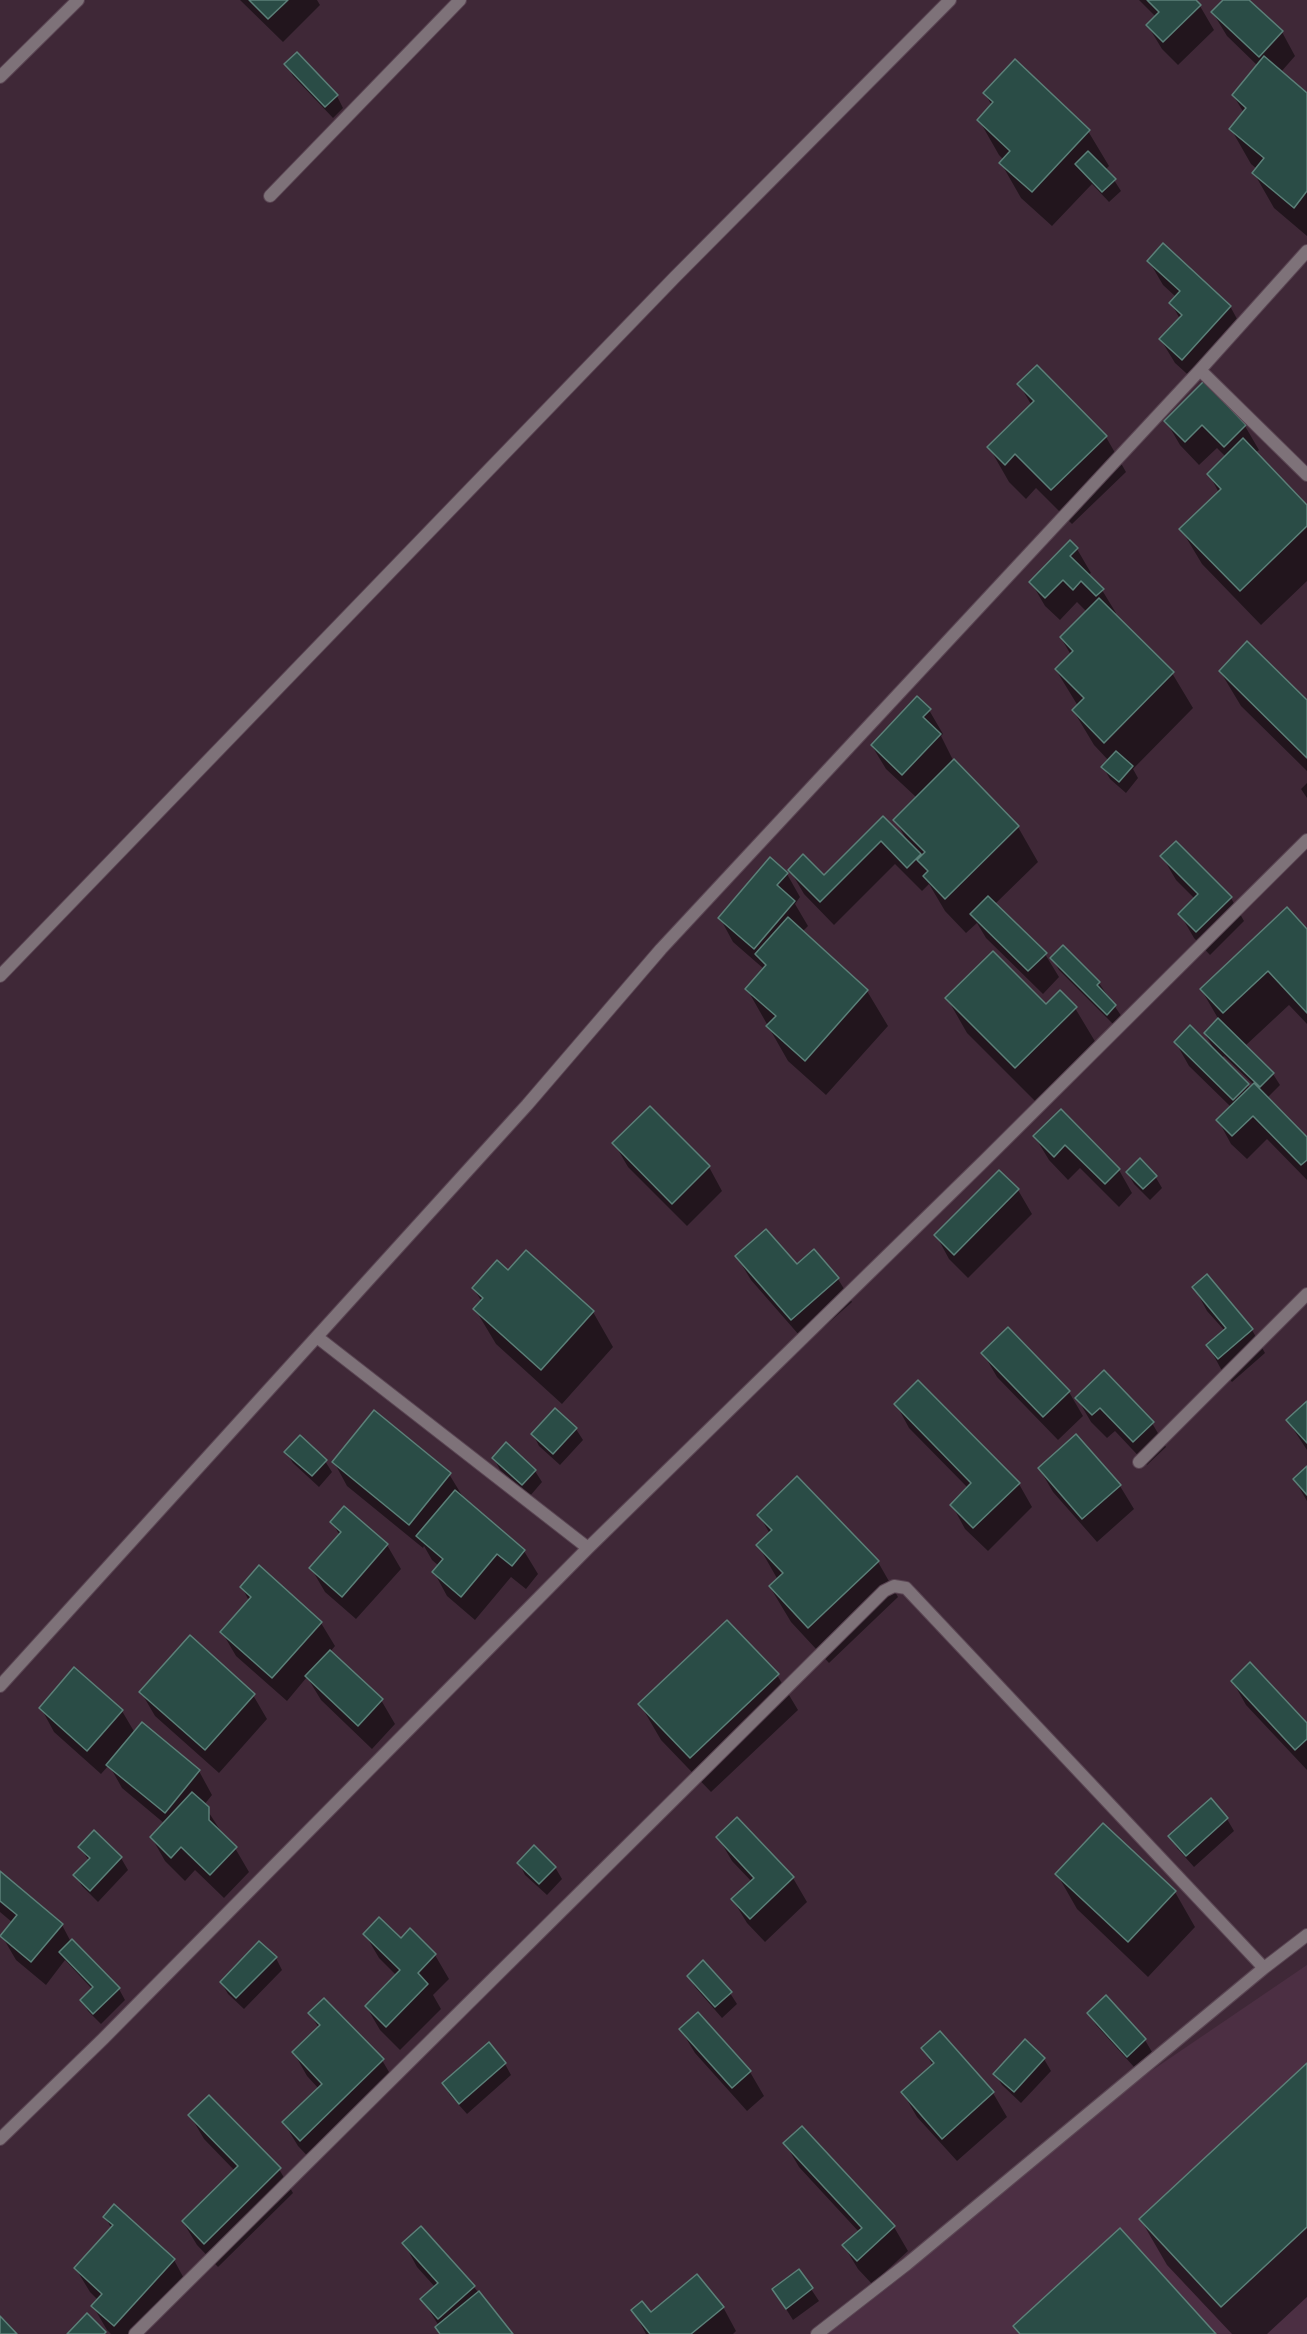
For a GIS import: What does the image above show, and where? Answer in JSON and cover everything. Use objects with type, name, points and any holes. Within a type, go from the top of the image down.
[{"type":"street","points":[[0,77],[78,0]]},
{"type":"street","points":[[270,196],[460,0]]},
{"type":"street","points":[[0,976],[675,277],[950,0]]},
{"type":"street","points":[[0,1686],[527,1105],[661,949],[1200,370],[1307,251]]},
{"type":"street","points":[[1200,370],[1307,475]]},
{"type":"street","points":[[0,2139],[120,2022],[588,1548],[1307,840]]},
{"type":"street","points":[[1139,1462],[1307,1294]]},
{"type":"street","points":[[317,1337],[588,1548]]},
{"type":"street","points":[[135,2334],[884,1591],[894,1586],[906,1588],[1264,1968]]},
{"type":"street","points":[[817,2334],[907,2264],[1264,1968],[1307,1935]]},
{"type":"shaded area","points":[[1307,1965],[1307,2334],[819,2334],[1079,2120]]},
{"type":"building","points":[[249,0],[288,0],[268,19]]},
{"type":"building","points":[[1147,0],[1196,0],[1201,5],[1163,42],[1146,25],[1159,12]]},
{"type":"building","points":[[1223,0],[1249,0],[1283,31],[1259,57],[1211,12]]},
{"type":"building","points":[[297,52],[338,95],[325,107],[284,64]]},
{"type":"building","points":[[1264,56],[1307,93],[1307,191],[1294,208],[1252,173],[1264,158],[1229,129],[1246,108],[1232,95]]},
{"type":"building","points":[[1015,59],[1090,130],[1032,192],[999,163],[1010,151],[977,120],[993,102],[983,93]]},
{"type":"building","points":[[1088,151],[1116,179],[1102,192],[1075,164]]},
{"type":"building","points":[[1163,243],[1231,306],[1182,360],[1159,339],[1182,315],[1169,303],[1180,291],[1147,261]]},
{"type":"building","points":[[1037,365],[1107,436],[1051,490],[1015,454],[1005,465],[987,447],[1034,401],[1017,384]]},
{"type":"building","points":[[1204,381],[1246,425],[1224,447],[1202,425],[1185,442],[1164,421]]},
{"type":"building","points":[[1243,438],[1307,505],[1307,526],[1240,591],[1179,529],[1221,489],[1207,474]]},
{"type":"building","points":[[1070,540],[1078,548],[1070,556],[1104,589],[1096,596],[1081,581],[1073,590],[1063,580],[1045,598],[1029,582]]},
{"type":"building","points":[[1099,598],[1174,672],[1104,743],[1072,710],[1084,698],[1055,669],[1073,651],[1060,637]]},
{"type":"building","points":[[1247,641],[1307,700],[1307,758],[1219,671]]},
{"type":"building","points":[[917,696],[931,709],[923,717],[941,734],[902,775],[871,745]]},
{"type":"building","points":[[1116,751],[1133,766],[1119,782],[1101,767]]},
{"type":"building","points":[[954,759],[1019,826],[945,899],[923,876],[928,871],[917,860],[925,852],[893,820]]},
{"type":"building","points":[[883,816],[921,854],[907,868],[881,841],[820,902],[788,870],[803,854],[824,875]]},
{"type":"building","points":[[1176,841],[1232,897],[1196,932],[1178,914],[1198,894],[1160,856]]},
{"type":"building","points":[[770,857],[788,873],[777,885],[795,901],[754,949],[718,918]]},
{"type":"building","points":[[988,896],[1047,953],[1028,971],[970,914]]},
{"type":"building","points":[[1287,907],[1307,929],[1307,1013],[1268,971],[1223,1013],[1200,989]]},
{"type":"building","points":[[788,917],[868,990],[805,1061],[766,1026],[776,1016],[745,989],[766,965],[755,954]]},
{"type":"building","points":[[1063,945],[1100,982],[1097,985],[1116,1005],[1107,1015],[1050,958]]},
{"type":"building","points":[[993,951],[1046,1004],[1060,990],[1077,1007],[1015,1068],[945,998]]},
{"type":"building","points":[[1218,1018],[1274,1073],[1260,1087],[1204,1033]]},
{"type":"building","points":[[1190,1025],[1249,1084],[1233,1100],[1174,1042]]},
{"type":"building","points":[[1254,1083],[1307,1137],[1307,1160],[1301,1165],[1253,1116],[1232,1136],[1216,1120]]},
{"type":"building","points":[[650,1106],[710,1166],[672,1204],[612,1143]]},
{"type":"building","points":[[1061,1109],[1120,1169],[1105,1184],[1065,1145],[1054,1157],[1033,1136]]},
{"type":"building","points":[[1140,1158],[1157,1176],[1143,1189],[1126,1172]]},
{"type":"building","points":[[999,1170],[1019,1189],[954,1255],[934,1235]]},
{"type":"building","points":[[766,1229],[797,1264],[814,1249],[839,1278],[791,1320],[735,1256]]},
{"type":"building","points":[[526,1250],[594,1311],[541,1370],[473,1309],[483,1298],[472,1288],[497,1260],[508,1270]]},
{"type":"building","points":[[1207,1274],[1253,1329],[1218,1359],[1206,1345],[1226,1328],[1192,1287]]},
{"type":"building","points":[[1008,1327],[1070,1391],[1043,1417],[981,1353]]},
{"type":"building","points":[[1104,1370],[1154,1422],[1133,1442],[1100,1408],[1092,1415],[1075,1398]]},
{"type":"building","points":[[918,1380],[1020,1483],[973,1528],[950,1505],[971,1483],[894,1404]]},
{"type":"building","points":[[1307,1401],[1307,1443],[1286,1420]]},
{"type":"building","points":[[555,1408],[577,1428],[553,1454],[531,1434]]},
{"type":"building","points":[[374,1410],[451,1473],[409,1525],[332,1462]]},
{"type":"building","points":[[1076,1434],[1121,1485],[1082,1519],[1038,1468]]},
{"type":"building","points":[[300,1435],[327,1460],[312,1476],[284,1452]]},
{"type":"building","points":[[506,1442],[536,1470],[522,1485],[492,1458]]},
{"type":"building","points":[[1307,1466],[1307,1495],[1293,1479]]},
{"type":"building","points":[[797,1476],[879,1561],[808,1628],[769,1586],[783,1573],[756,1545],[772,1530],[757,1515]]},
{"type":"building","points":[[455,1490],[525,1550],[512,1566],[497,1554],[461,1597],[432,1572],[443,1559],[416,1536]]},
{"type":"building","points":[[344,1506],[388,1544],[342,1597],[309,1568],[341,1532],[330,1522]]},
{"type":"building","points":[[259,1565],[322,1622],[272,1678],[220,1632],[251,1597],[240,1587]]},
{"type":"building","points":[[727,1620],[779,1674],[690,1758],[638,1704]]},
{"type":"building","points":[[190,1635],[255,1694],[205,1750],[139,1692]]},
{"type":"building","points":[[330,1650],[383,1699],[358,1726],[305,1676]]},
{"type":"building","points":[[1250,1662],[1307,1723],[1307,1739],[1295,1750],[1231,1681]]},
{"type":"building","points":[[74,1667],[123,1710],[87,1751],[39,1708]]},
{"type":"building","points":[[142,1722],[200,1770],[165,1813],[106,1765]]},
{"type":"building","points":[[192,1792],[209,1807],[209,1820],[237,1847],[210,1875],[181,1847],[171,1858],[150,1837]]},
{"type":"building","points":[[1211,1798],[1228,1818],[1186,1856],[1168,1836]]},
{"type":"building","points":[[737,1817],[794,1877],[750,1919],[731,1899],[754,1878],[716,1837]]},
{"type":"building","points":[[1103,1823],[1176,1891],[1128,1942],[1055,1874]]},
{"type":"building","points":[[94,1830],[122,1857],[90,1891],[73,1875],[90,1858],[78,1847]]},
{"type":"building","points":[[534,1845],[556,1867],[539,1884],[517,1863]]},
{"type":"building","points":[[0,1871],[63,1924],[31,1962],[0,1936],[17,1915],[0,1901]]},
{"type":"building","points":[[379,1917],[401,1938],[410,1928],[436,1954],[418,1973],[428,1984],[386,2027],[365,2006],[400,1970],[363,1934]]},
{"type":"building","points":[[72,1939],[120,1988],[93,2014],[80,2000],[93,1987],[59,1952]]},
{"type":"building","points":[[259,1941],[277,1957],[236,1998],[220,1982]]},
{"type":"building","points":[[703,1960],[732,1992],[715,2007],[687,1976]]},
{"type":"building","points":[[1106,1995],[1146,2039],[1127,2057],[1087,2013]]},
{"type":"building","points":[[324,1998],[384,2059],[300,2141],[282,2122],[322,2084],[292,2052],[320,2025],[308,2013]]},
{"type":"building","points":[[698,2012],[751,2071],[732,2088],[679,2029]]},
{"type":"building","points":[[940,2031],[994,2092],[942,2139],[901,2092],[934,2063],[921,2048]]},
{"type":"building","points":[[1025,2039],[1045,2058],[1014,2092],[993,2074]]},
{"type":"building","points":[[489,2042],[506,2063],[459,2104],[442,2083]]},
{"type":"building","points":[[1307,2063],[1307,2227],[1221,2307],[1139,2219]]},
{"type":"building","points":[[209,2095],[281,2168],[204,2244],[182,2221],[238,2166],[188,2115]]},
{"type":"building","points":[[802,2126],[895,2226],[857,2261],[842,2245],[862,2228],[783,2143]]},
{"type":"building","points":[[114,2204],[175,2259],[114,2326],[91,2306],[102,2294],[74,2268],[113,2225],[103,2217]]},
{"type":"building","points":[[421,2226],[475,2286],[438,2319],[420,2299],[438,2283],[402,2243]]},
{"type":"building","points":[[1120,2228],[1216,2334],[1020,2334],[1013,2326]]},
{"type":"building","points":[[799,2269],[813,2288],[786,2309],[772,2289]]},
{"type":"building","points":[[697,2274],[724,2307],[691,2334],[650,2334],[631,2310],[642,2301],[651,2312]]},
{"type":"building","points":[[479,2291],[513,2334],[440,2334],[435,2327]]},
{"type":"building","points":[[87,2313],[106,2332],[104,2334],[67,2334]]},
{"type":"building","points":[[0,2316],[17,2334],[0,2334]]}]
